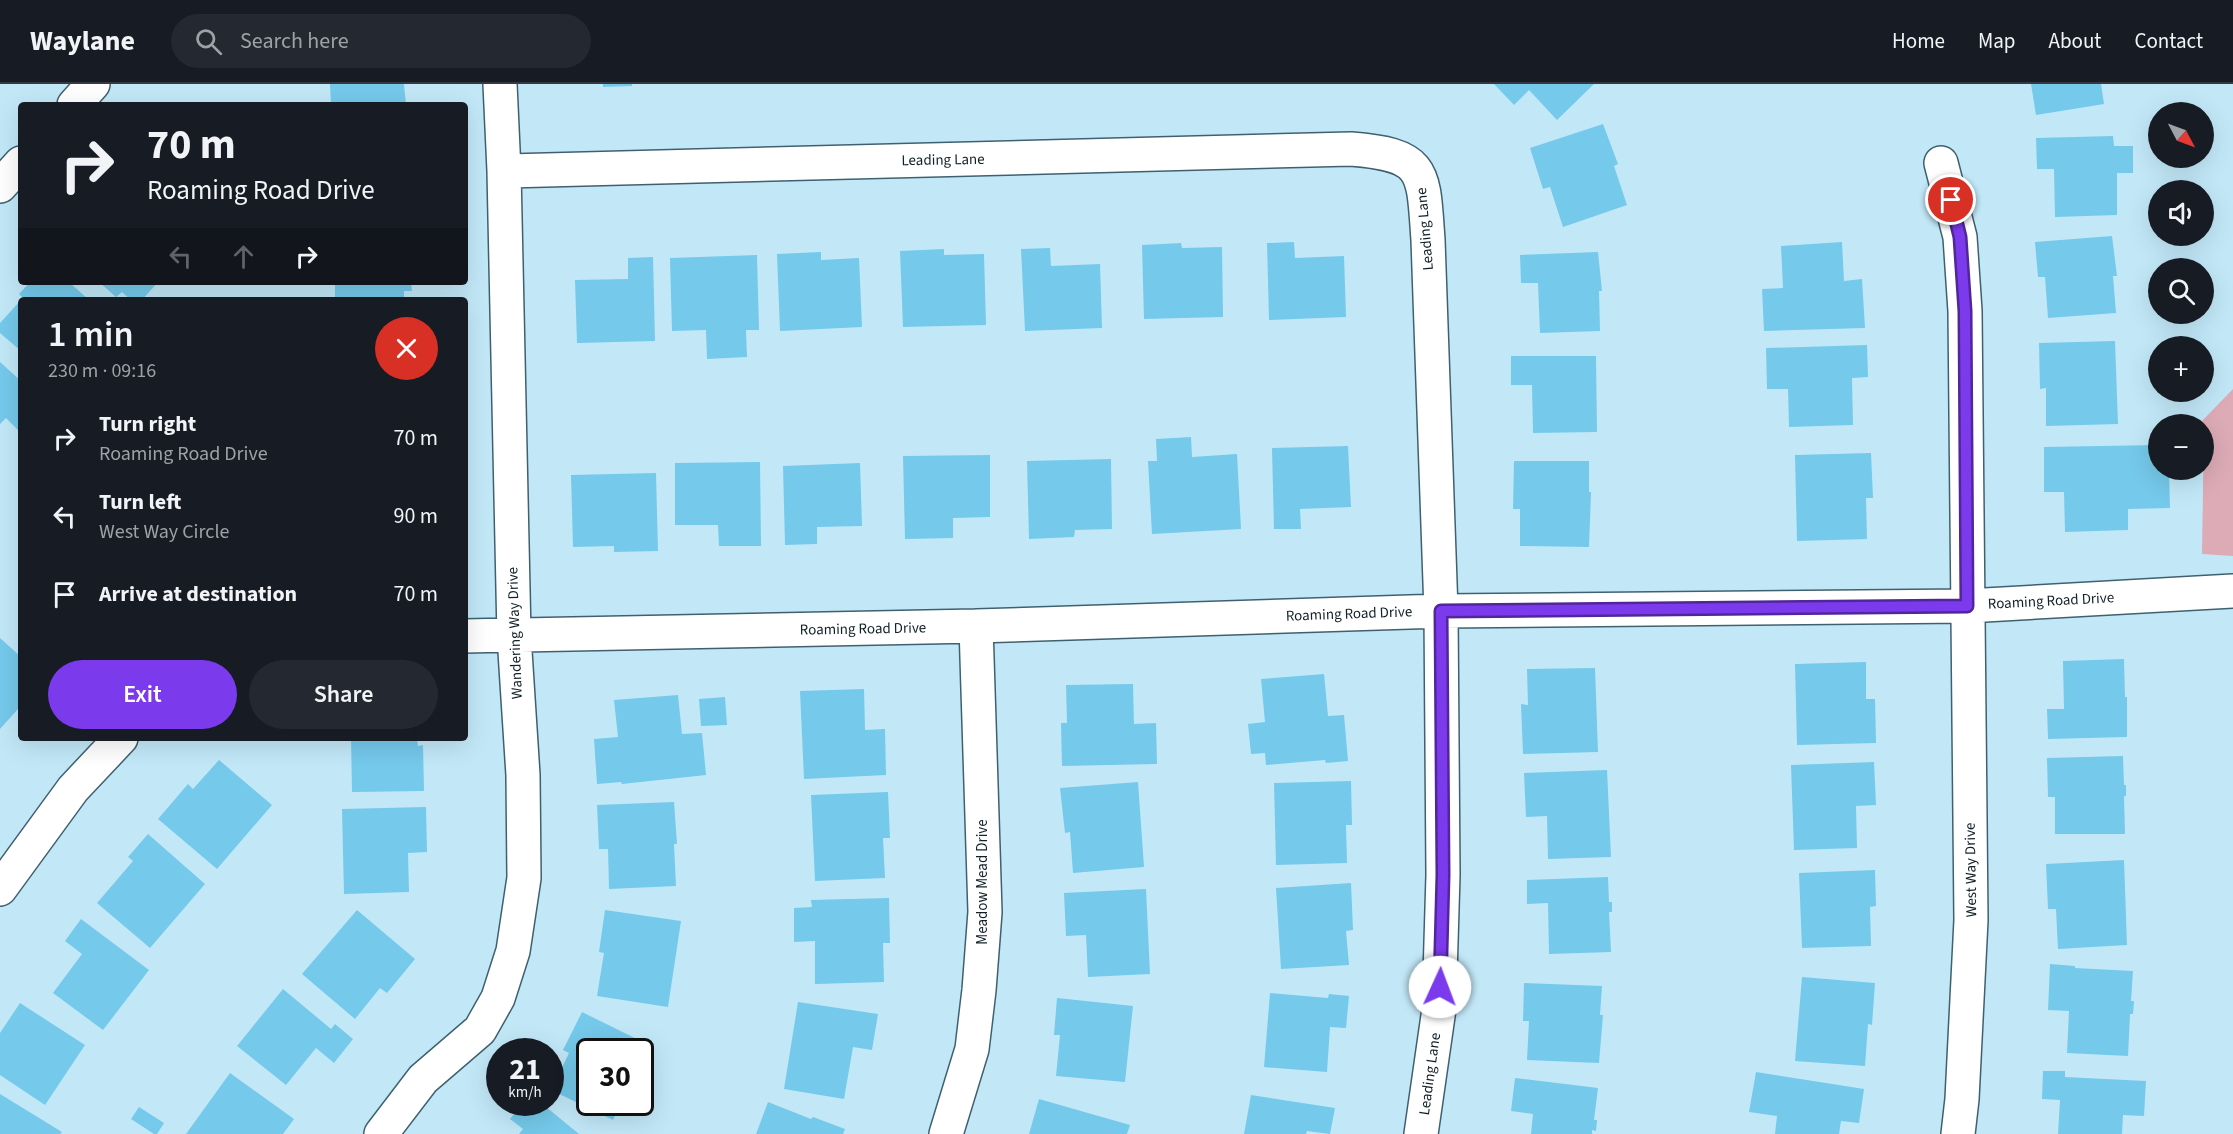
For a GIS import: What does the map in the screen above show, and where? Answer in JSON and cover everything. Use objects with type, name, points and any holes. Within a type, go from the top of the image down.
[{"type":"street","points":[[77,102],[93,84]]},
{"type":"street","name":"Wandering Way Drive","points":[[381,1134],[423,1078],[480,1030],[498,998],[513,951],[524,878],[523,776],[514,636],[500,84]]},
{"type":"street","name":"Leading Lane","points":[[504,171],[1351,149],[1380,151],[1399,156],[1418,171],[1425,192],[1441,611],[1443,875],[1439,1009],[1421,1134]]},
{"type":"street","name":"West Way Drive","points":[[1941,163],[1960,237],[1965,311],[1971,920],[1963,1088],[1958,1134]]},
{"type":"street","points":[[0,186],[18,166]]},
{"type":"street","name":"Roaming Road Drive","points":[[468,636],[976,626],[1441,611],[1967,606],[2233,591]]},
{"type":"street","name":"Meadow Mead Drive","points":[[946,1134],[972,1049],[985,912],[976,626]]},
{"type":"street","points":[[0,889],[73,789],[118,741]]},
{"type":"shaded area","points":[[2233,389],[2233,556],[2202,554],[2203,480],[2214,480],[2214,414],[2209,414]]},
{"type":"building","points":[[330,84],[404,84],[406,102],[331,102]]},
{"type":"building","points":[[603,84],[632,84],[632,86],[603,87]]},
{"type":"building","points":[[1494,84],[1594,84],[1557,120],[1529,90],[1514,105]]},
{"type":"building","points":[[2031,84],[2101,84],[2104,104],[2036,115]]},
{"type":"building","points":[[1603,124],[1618,164],[1614,166],[1627,205],[1563,227],[1550,187],[1543,189],[1530,148]]},
{"type":"building","points":[[2113,136],[2114,146],[2133,146],[2133,173],[2117,173],[2117,215],[2055,217],[2054,169],[2037,169],[2036,138]]},
{"type":"building","points":[[2112,236],[2117,276],[2113,276],[2116,313],[2048,318],[2045,277],[2038,277],[2035,242]]},
{"type":"building","points":[[1294,242],[1295,258],[1344,256],[1346,317],[1269,320],[1267,243]]},
{"type":"building","points":[[1842,242],[1844,281],[1862,279],[1865,328],[1764,331],[1762,289],[1783,288],[1781,246]]},
{"type":"building","points":[[1181,243],[1182,248],[1222,247],[1223,317],[1144,319],[1142,245]]},
{"type":"building","points":[[1050,248],[1051,266],[1100,264],[1102,328],[1025,331],[1021,249]]},
{"type":"building","points":[[944,249],[944,255],[984,254],[986,325],[903,327],[900,251]]},
{"type":"building","points":[[821,252],[821,260],[859,258],[862,327],[780,331],[777,254]]},
{"type":"building","points":[[1598,252],[1602,291],[1599,291],[1600,331],[1540,333],[1538,283],[1521,283],[1520,255]]},
{"type":"building","points":[[757,255],[759,330],[746,330],[747,357],[707,359],[706,330],[672,331],[670,258]]},
{"type":"building","points":[[653,257],[655,341],[577,343],[575,280],[628,279],[628,258]]},
{"type":"building","points":[[27,285],[72,285],[86,297],[22,297],[19,294]]},
{"type":"building","points":[[102,285],[155,285],[145,297],[128,297],[122,292],[116,297]]},
{"type":"building","points":[[335,285],[411,285],[412,291],[404,291],[404,297],[335,297]]},
{"type":"building","points":[[18,303],[18,348],[0,333],[0,323]]},
{"type":"building","points":[[2115,341],[2118,424],[2046,426],[2046,388],[2040,389],[2039,343]]},
{"type":"building","points":[[1867,345],[1868,377],[1852,378],[1853,425],[1789,427],[1788,389],[1767,389],[1766,348]]},
{"type":"building","points":[[1511,356],[1596,356],[1597,432],[1533,433],[1532,385],[1511,385]]},
{"type":"building","points":[[0,362],[18,378],[18,430],[6,418],[0,424]]},
{"type":"building","points":[[1191,437],[1192,457],[1237,454],[1241,529],[1152,534],[1148,461],[1157,461],[1156,439]]},
{"type":"building","points":[[2148,445],[2148,480],[2169,480],[2170,508],[2128,509],[2128,530],[2065,532],[2064,492],[2044,492],[2044,447]]},
{"type":"building","points":[[1348,446],[1351,507],[1300,509],[1301,529],[1274,529],[1272,448]]},
{"type":"building","points":[[1871,453],[1873,498],[1866,498],[1867,539],[1797,541],[1795,455]]},
{"type":"building","points":[[990,455],[990,517],[953,518],[953,538],[905,539],[903,456]]},
{"type":"building","points":[[1111,459],[1112,529],[1075,530],[1074,537],[1029,539],[1027,461]]},
{"type":"building","points":[[1514,461],[1589,461],[1589,492],[1591,492],[1589,547],[1520,546],[1520,509],[1513,509]]},
{"type":"building","points":[[760,462],[761,546],[719,546],[718,525],[675,525],[675,463]]},
{"type":"building","points":[[860,463],[862,526],[817,527],[817,544],[785,545],[783,466]]},
{"type":"building","points":[[656,473],[658,551],[614,552],[614,546],[573,547],[571,475]]},
{"type":"building","points":[[0,638],[18,654],[18,709],[0,729]]},
{"type":"building","points":[[2124,659],[2127,737],[2048,739],[2047,709],[2064,709],[2063,661]]},
{"type":"building","points":[[1866,662],[1866,699],[1875,699],[1876,743],[1797,745],[1795,664]]},
{"type":"building","points":[[1595,668],[1598,752],[1523,754],[1521,704],[1528,705],[1527,669]]},
{"type":"building","points":[[1324,674],[1328,716],[1344,715],[1348,761],[1326,763],[1325,760],[1266,765],[1265,753],[1251,754],[1248,724],[1265,722],[1261,679]]},
{"type":"building","points":[[1133,684],[1134,724],[1156,723],[1157,764],[1062,766],[1061,723],[1067,723],[1066,685]]},
{"type":"building","points":[[864,689],[865,730],[885,729],[886,775],[804,779],[800,691]]},
{"type":"building","points":[[678,695],[682,734],[702,733],[706,775],[622,784],[621,782],[597,784],[594,739],[618,737],[614,700]]},
{"type":"building","points":[[725,697],[727,725],[701,726],[699,699]]},
{"type":"building","points":[[351,741],[417,741],[418,746],[423,745],[424,791],[352,792]]},
{"type":"building","points":[[2123,756],[2124,785],[2126,785],[2125,834],[2055,834],[2055,797],[2048,797],[2047,758]]},
{"type":"building","points":[[219,760],[272,805],[217,869],[158,819],[188,784],[193,789]]},
{"type":"building","points":[[1874,762],[1876,805],[1856,806],[1857,848],[1794,850],[1791,765]]},
{"type":"building","points":[[1607,770],[1611,857],[1548,859],[1547,816],[1526,817],[1524,773]]},
{"type":"building","points":[[1351,781],[1352,825],[1346,825],[1347,863],[1276,865],[1274,783]]},
{"type":"building","points":[[1138,782],[1144,867],[1073,873],[1070,832],[1065,833],[1060,788]]},
{"type":"building","points":[[888,792],[890,838],[883,838],[885,878],[815,881],[811,795]]},
{"type":"building","points":[[674,802],[677,844],[674,844],[676,886],[609,889],[608,849],[599,849],[597,805]]},
{"type":"building","points":[[426,807],[427,852],[408,853],[409,892],[344,894],[342,809]]},
{"type":"building","points":[[148,834],[205,884],[150,948],[97,903],[133,861],[128,857]]},
{"type":"building","points":[[2124,860],[2127,945],[2058,949],[2056,909],[2048,909],[2046,864]]},
{"type":"building","points":[[1875,870],[1876,906],[1870,907],[1871,946],[1802,948],[1799,873]]},
{"type":"building","points":[[1608,877],[1609,902],[1612,902],[1612,912],[1609,912],[1611,952],[1549,954],[1548,903],[1527,904],[1527,880]]},
{"type":"building","points":[[1351,883],[1353,930],[1346,931],[1349,965],[1281,969],[1276,888]]},
{"type":"building","points":[[1146,889],[1150,974],[1088,977],[1086,935],[1066,936],[1064,893]]},
{"type":"building","points":[[889,898],[890,943],[883,943],[884,982],[815,984],[815,941],[794,942],[794,908],[812,907],[811,900]]},
{"type":"building","points":[[357,910],[415,959],[387,993],[380,988],[355,1019],[302,974]]},
{"type":"building","points":[[605,910],[681,921],[668,1007],[597,996],[604,953],[599,952]]},
{"type":"building","points":[[81,919],[149,970],[103,1030],[53,993],[82,954],[65,941]]},
{"type":"building","points":[[2050,964],[2075,966],[2075,968],[2133,971],[2131,1001],[2134,1001],[2133,1014],[2130,1014],[2128,1056],[2067,1053],[2069,1011],[2048,1010]]},
{"type":"building","points":[[1802,977],[1875,983],[1872,1025],[1868,1024],[1865,1066],[1795,1061]]},
{"type":"building","points":[[1524,983],[1602,986],[1600,1015],[1603,1015],[1599,1063],[1527,1060],[1529,1021],[1523,1021]]},
{"type":"building","points":[[283,989],[331,1029],[335,1024],[353,1039],[334,1063],[316,1048],[286,1085],[237,1046]]},
{"type":"building","points":[[1270,993],[1328,998],[1329,994],[1349,996],[1346,1028],[1330,1027],[1327,1072],[1264,1067]]},
{"type":"building","points":[[1057,998],[1133,1006],[1125,1082],[1056,1076],[1060,1035],[1054,1035]]},
{"type":"building","points":[[798,1002],[878,1014],[872,1050],[853,1047],[844,1099],[784,1089]]},
{"type":"building","points":[[20,1003],[85,1045],[45,1105],[0,1075],[0,1033]]},
{"type":"building","points":[[582,1012],[635,1038],[576,1038],[576,1102],[564,1096],[564,1063],[569,1053],[564,1048]]},
{"type":"building","points":[[2043,1071],[2065,1071],[2065,1077],[2146,1081],[2144,1116],[2123,1115],[2122,1134],[2058,1134],[2060,1100],[2042,1099]]},
{"type":"building","points":[[1756,1072],[1864,1089],[1859,1123],[1841,1121],[1839,1134],[1775,1134],[1777,1116],[1749,1112]]},
{"type":"building","points":[[230,1073],[294,1119],[283,1134],[186,1134]]},
{"type":"building","points":[[1515,1078],[1598,1088],[1594,1120],[1597,1120],[1596,1131],[1592,1130],[1592,1134],[1531,1134],[1533,1114],[1511,1111]]},
{"type":"building","points":[[0,1094],[62,1132],[60,1134],[0,1134]]},
{"type":"building","points":[[1251,1095],[1335,1108],[1330,1134],[1307,1131],[1306,1134],[1244,1134]]},
{"type":"building","points":[[1039,1099],[1130,1125],[1127,1134],[1029,1134]]},
{"type":"building","points":[[768,1102],[811,1119],[813,1117],[845,1129],[843,1134],[756,1134]]},
{"type":"building","points":[[139,1107],[164,1123],[157,1134],[131,1119]]},
{"type":"building","points":[[512,1116],[557,1116],[579,1134],[519,1134],[523,1129],[510,1119]]},
{"type":"route","points":[[1440,987],[1443,875],[1441,611],[1967,606],[1965,311],[1960,237],[1951,200]]}]
